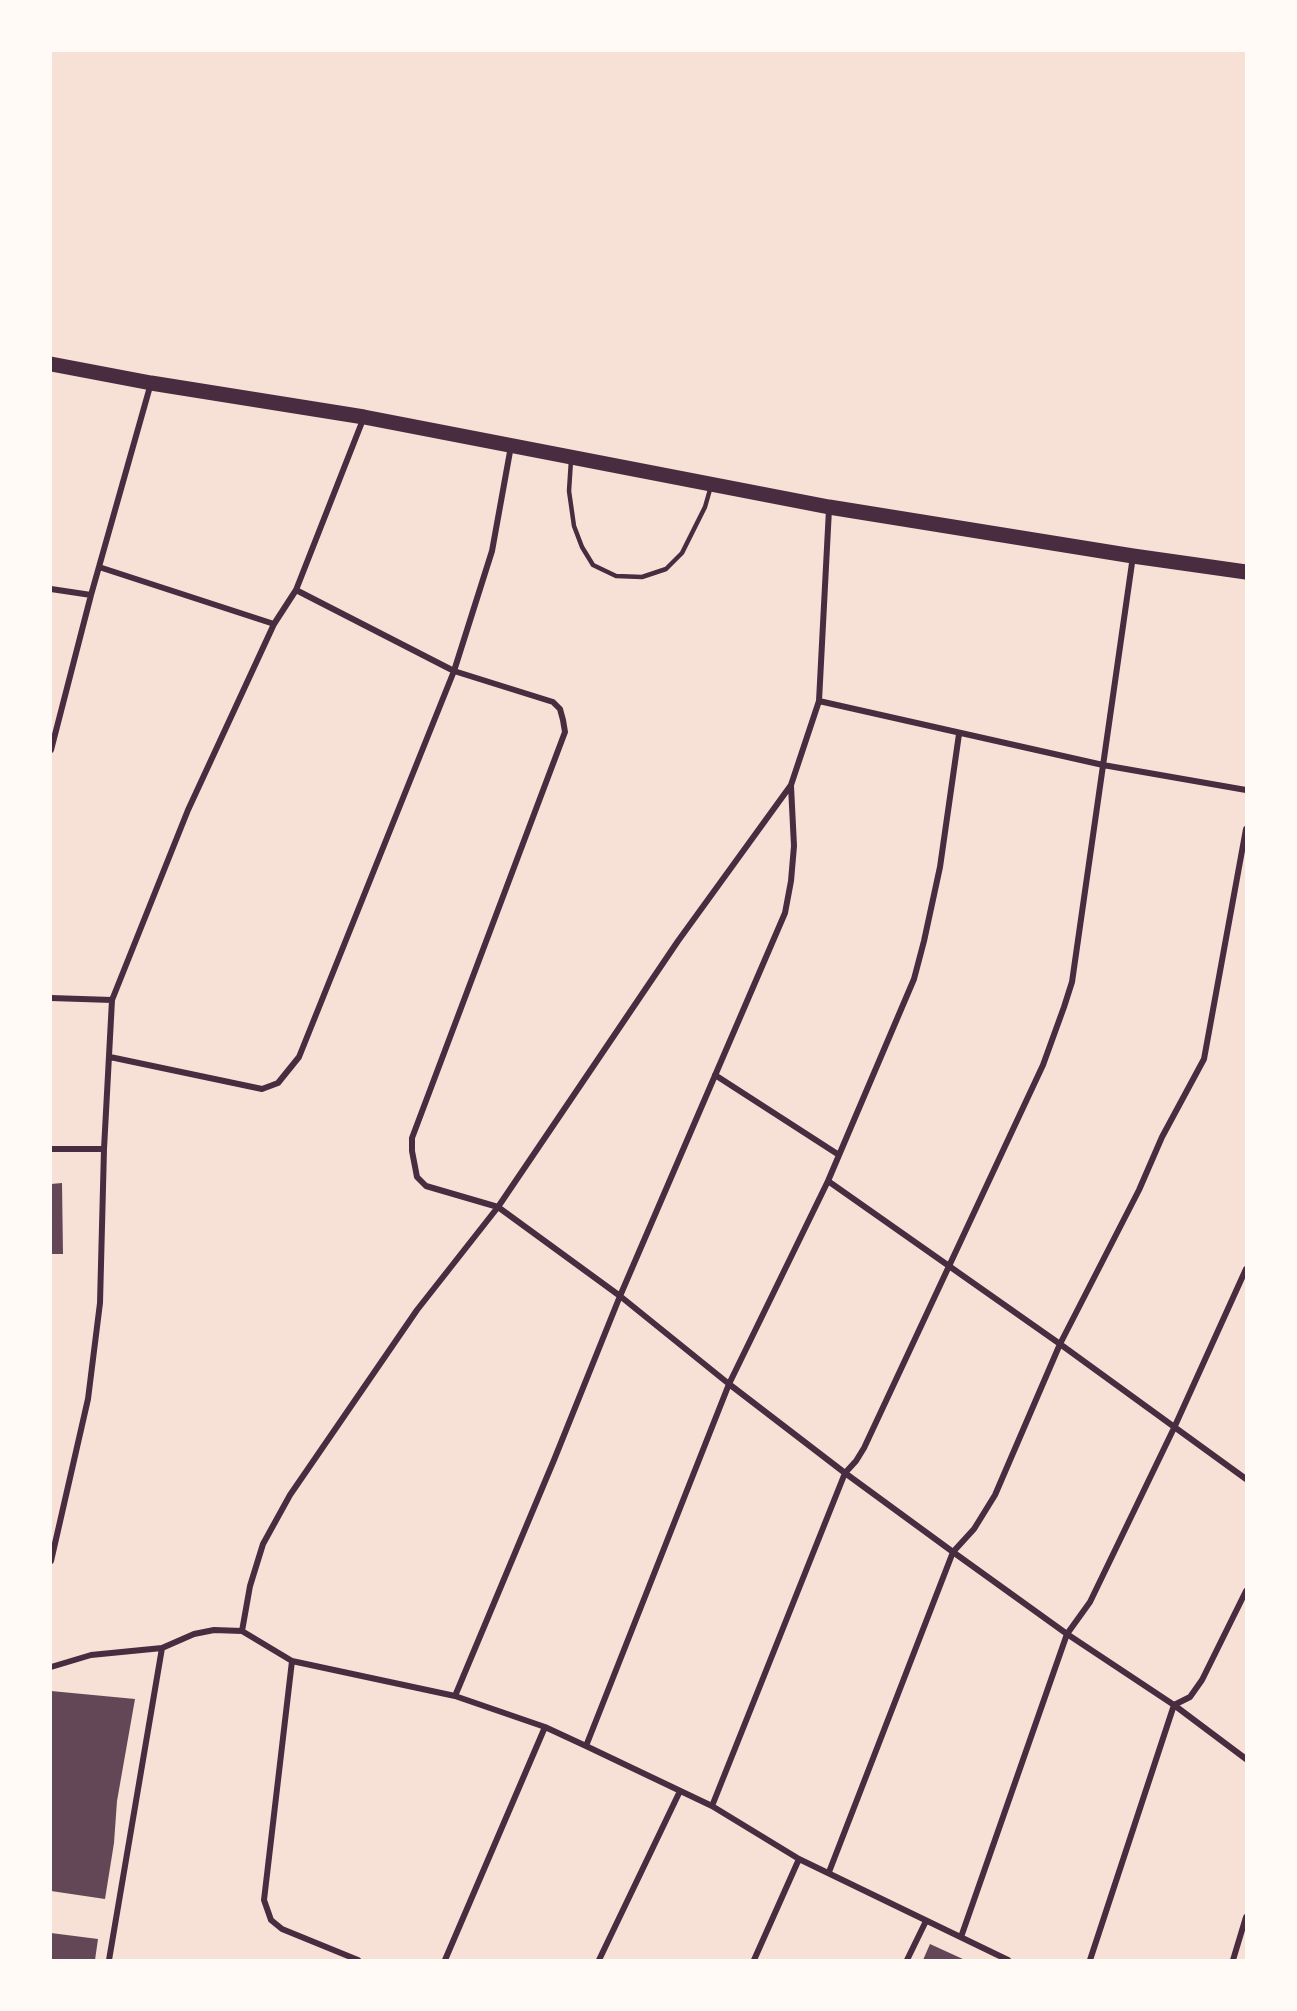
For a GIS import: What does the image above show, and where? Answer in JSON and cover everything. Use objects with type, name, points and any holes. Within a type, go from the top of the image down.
[{"type":"main road","points":[[51,364],[151,383],[364,417],[829,507],[1246,572]]},
{"type":"street","points":[[51,750],[151,383]]},
{"type":"street","points":[[51,1561],[88,1398],[100,1303],[104,1149],[112,1000],[188,810],[274,624],[296,590],[364,417]]},
{"type":"street","points":[[110,1057],[262,1089],[278,1083],[299,1057],[454,671],[492,551],[511,446]]},
{"type":"street","points":[[242,1631],[250,1586],[264,1544],[290,1496],[417,1310],[498,1207],[678,941],[791,785],[819,701],[829,507]]},
{"type":"street","points":[[712,1806],[845,1473],[864,1448],[1043,1065],[1064,1007],[1072,982],[1133,556]]},
{"type":"street","points":[[99,567],[274,624]]},
{"type":"street","points":[[51,588],[92,595]]},
{"type":"street","points":[[296,590],[454,671],[553,702],[560,709],[565,732],[412,1138],[417,1178],[426,1186],[498,1207],[620,1296],[845,1473],[1067,1634],[1174,1705],[1246,1759]]},
{"type":"street","points":[[819,701],[1103,765],[1246,790]]},
{"type":"street","points":[[586,1746],[729,1384],[828,1181],[914,979],[940,867],[959,734]]},
{"type":"street","points":[[455,1696],[620,1296],[785,913],[794,846],[791,785]]},
{"type":"street","points":[[829,1872],[953,1552],[974,1529],[995,1496],[1060,1344],[1139,1190],[1162,1137],[1204,1059],[1246,829]]},
{"type":"street","points":[[51,998],[112,1000]]},
{"type":"street","points":[[715,1075],[839,1155]]},
{"type":"street","points":[[51,1149],[104,1149]]},
{"type":"street","points":[[828,1181],[1060,1344],[1246,1479]]},
{"type":"street","points":[[961,1937],[1067,1634],[1090,1602],[1174,1428],[1246,1269]]},
{"type":"street","points":[[1090,1960],[1174,1705],[1190,1697],[1202,1680],[1246,1591]]},
{"type":"street","points":[[51,1667],[91,1655],[162,1648],[214,1630],[242,1631],[292,1661],[455,1696],[545,1727],[712,1806],[799,1859],[1008,1960]]},
{"type":"street","points":[[110,1960],[162,1648]]},
{"type":"street","points":[[292,1661],[264,1900],[271,1920],[282,1929],[358,1960]]},
{"type":"street","points":[[445,1960],[545,1727]]},
{"type":"street","points":[[599,1960],[680,1791]]},
{"type":"street","points":[[754,1960],[799,1859]]},
{"type":"street","points":[[1233,1960],[1246,1917]]},
{"type":"street","points":[[908,1960],[926,1921]]},
{"type":"lane","points":[[572,458],[569,491],[574,526],[582,547],[593,565],[616,576],[642,577],[666,569],[682,553],[705,507],[711,485]]},
{"type":"building","points":[[62,1183],[63,1254],[51,1254],[51,1184]]},
{"type":"building","points":[[51,1691],[135,1699],[117,1801],[114,1843],[105,1899],[51,1891]]},
{"type":"building","points":[[51,1933],[98,1939],[95,1960],[51,1960]]},
{"type":"building","points":[[930,1944],[965,1960],[923,1960]]}]
